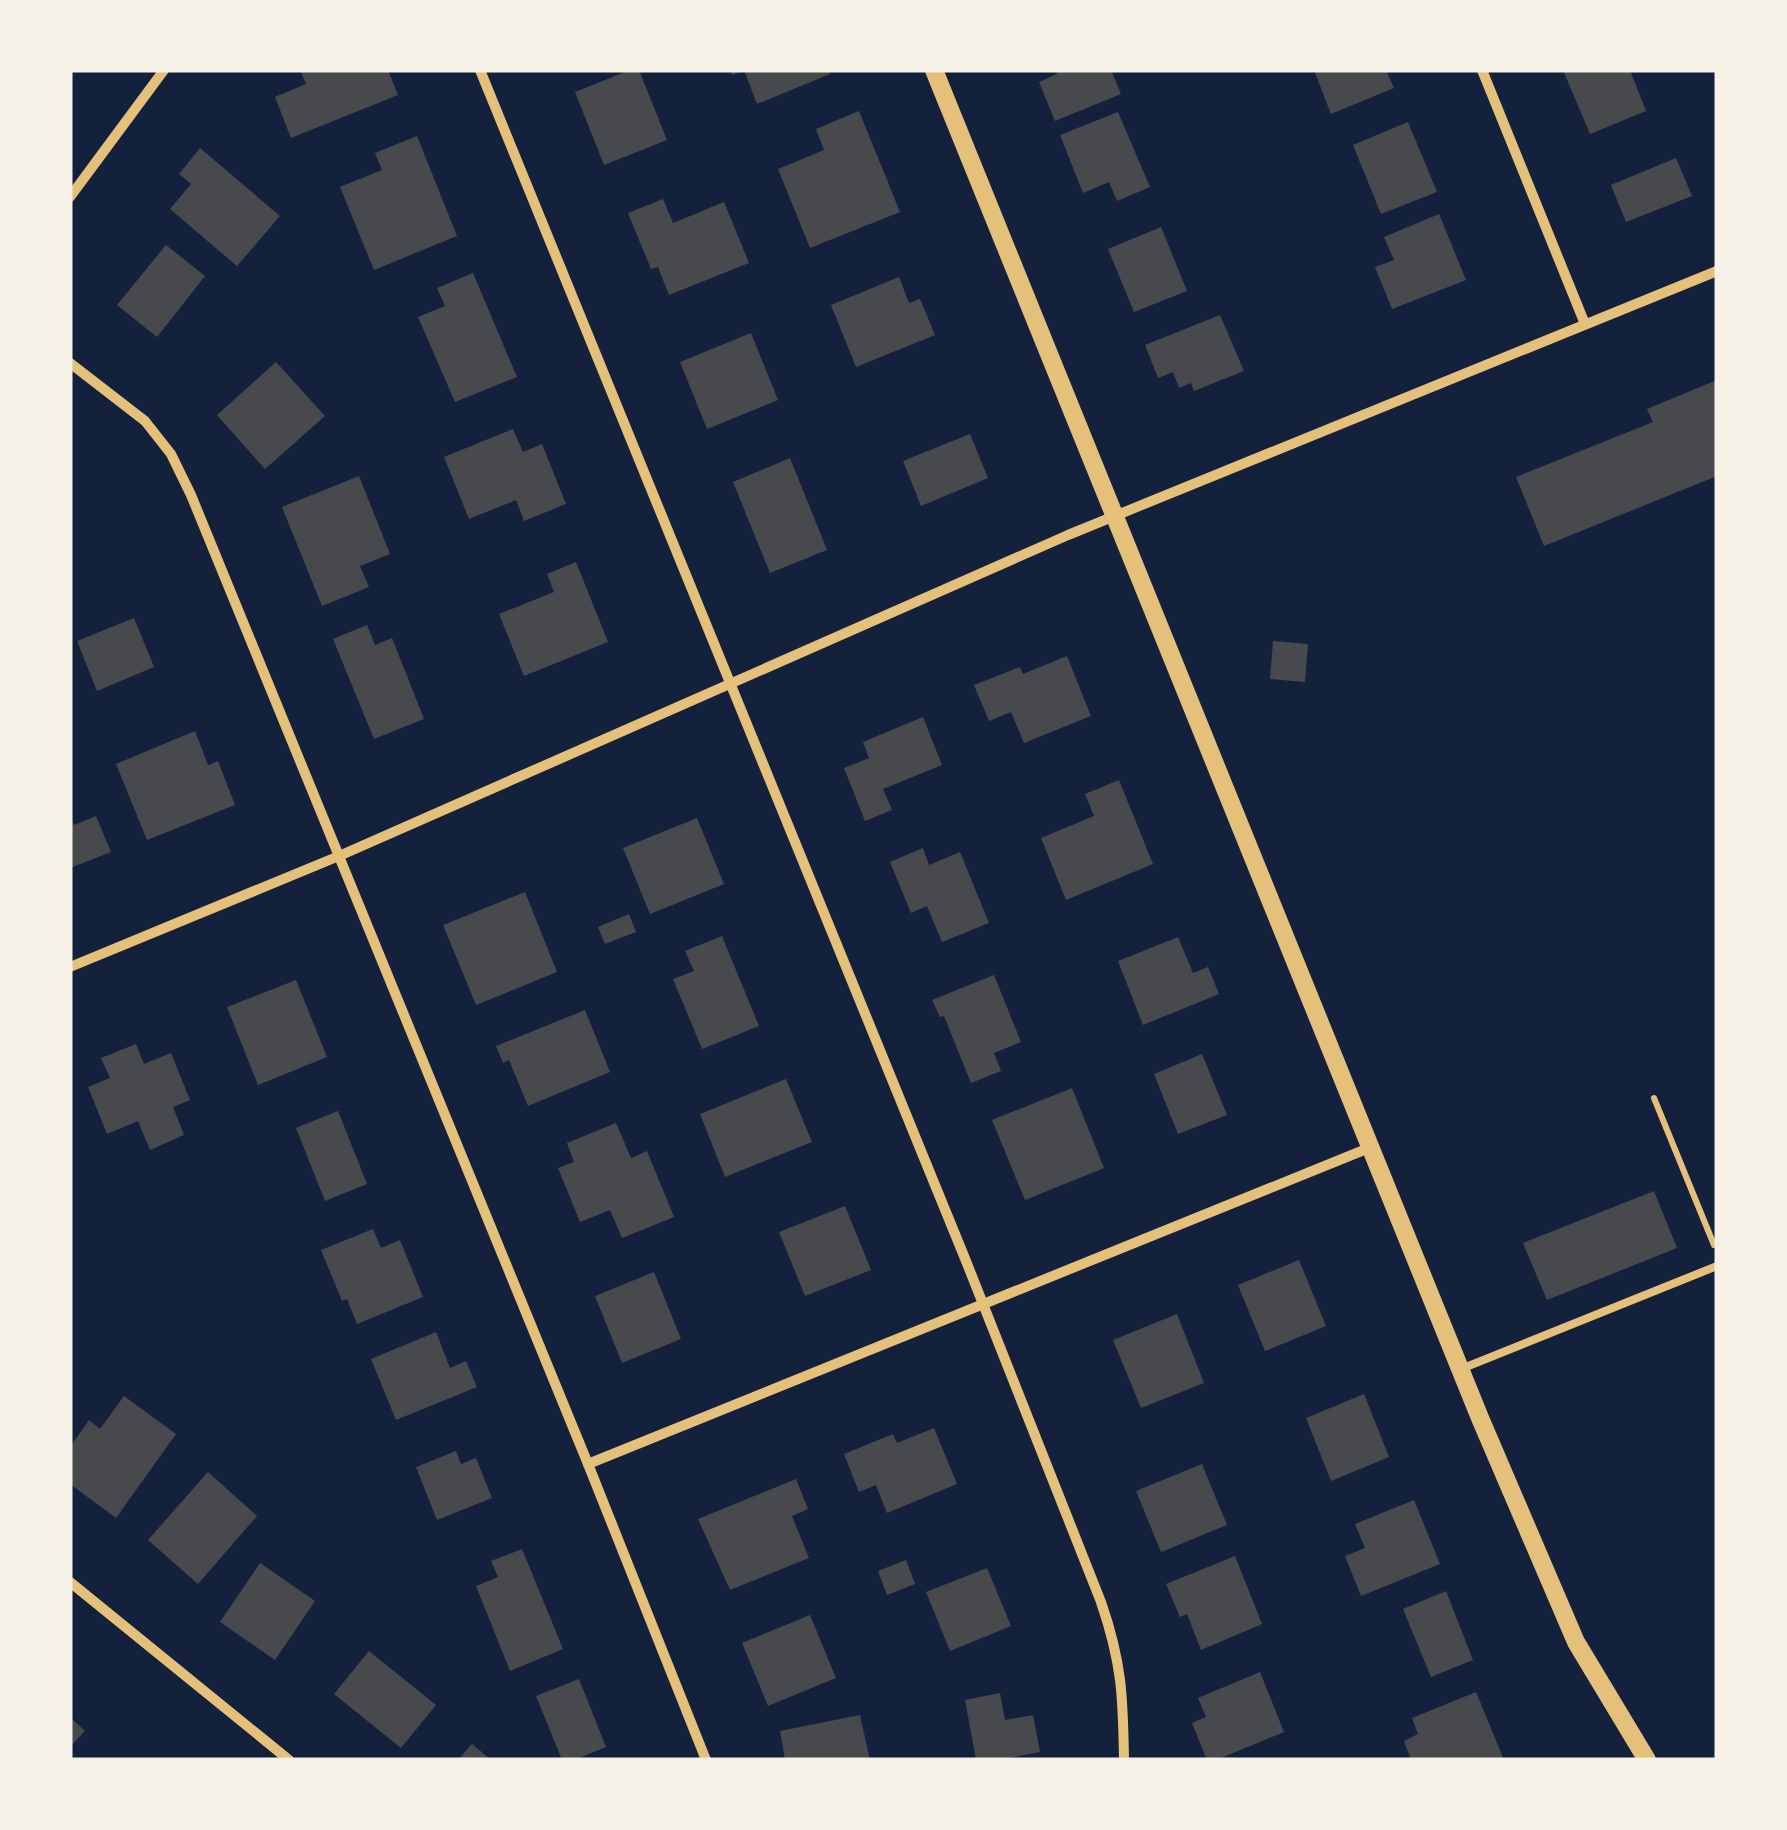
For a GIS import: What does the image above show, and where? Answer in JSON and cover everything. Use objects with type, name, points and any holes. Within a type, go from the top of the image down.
[{"type":"street","points":[[70,197],[164,70]]},
{"type":"street","points":[[480,70],[1102,1602],[1118,1651],[1124,1694],[1124,1760]]},
{"type":"street","points":[[934,70],[1460,1369],[1576,1642],[1647,1760]]},
{"type":"street","points":[[1482,70],[1585,324]]},
{"type":"street","points":[[70,967],[339,856],[1115,516],[1717,271]]},
{"type":"street","points":[[70,363],[146,421],[171,454],[339,856],[706,1760]]},
{"type":"street","points":[[588,1464],[1369,1148]]},
{"type":"street","points":[[70,1582],[289,1760]]},
{"type":"lane","points":[[1460,1369],[1717,1266]]},
{"type":"path","points":[[1654,1098],[1717,1252]]},
{"type":"building","points":[[300,70],[388,70],[398,95],[291,138],[275,97],[306,84]]},
{"type":"building","points":[[639,70],[667,140],[604,165],[575,92]]},
{"type":"building","points":[[744,70],[828,70],[830,74],[757,104]]},
{"type":"building","points":[[1056,70],[1111,70],[1121,94],[1055,121],[1039,82],[1057,74]]},
{"type":"building","points":[[1314,70],[1386,70],[1394,88],[1331,114]]},
{"type":"building","points":[[1563,70],[1630,70],[1646,111],[1590,134]]},
{"type":"building","points":[[859,111],[900,212],[810,248],[778,169],[824,150],[816,129]]},
{"type":"building","points":[[1118,112],[1150,187],[1117,201],[1109,182],[1083,193],[1060,135]]},
{"type":"building","points":[[1408,122],[1437,192],[1381,214],[1353,145]]},
{"type":"building","points":[[417,136],[457,236],[374,270],[340,187],[382,170],[375,153]]},
{"type":"building","points":[[200,148],[280,216],[237,266],[170,209],[191,184],[179,174]]},
{"type":"building","points":[[1676,158],[1692,196],[1626,222],[1611,185]]},
{"type":"building","points":[[663,199],[673,223],[724,202],[749,263],[669,295],[658,267],[651,269],[628,213]]},
{"type":"building","points":[[1439,214],[1466,280],[1392,309],[1375,267],[1394,260],[1384,237]]},
{"type":"building","points":[[1161,227],[1187,291],[1134,312],[1108,249]]},
{"type":"building","points":[[166,245],[205,276],[157,337],[117,305]]},
{"type":"building","points":[[473,273],[517,377],[455,402],[418,317],[445,306],[437,288]]},
{"type":"building","points":[[899,277],[909,303],[920,299],[935,335],[856,367],[831,305]]},
{"type":"building","points":[[1220,315],[1244,371],[1194,391],[1191,383],[1179,388],[1173,372],[1158,378],[1145,345]]},
{"type":"building","points":[[751,333],[778,400],[707,429],[680,362]]},
{"type":"building","points":[[276,362],[325,416],[265,469],[217,415]]},
{"type":"building","points":[[1717,380],[1717,476],[1544,546],[1516,477],[1653,422],[1647,409]]},
{"type":"building","points":[[513,429],[523,452],[542,444],[566,504],[524,521],[516,500],[469,519],[444,457]]},
{"type":"building","points":[[970,434],[988,478],[921,506],[903,461]]},
{"type":"building","points":[[790,458],[827,550],[770,573],[733,482]]},
{"type":"building","points":[[359,476],[390,554],[360,566],[369,587],[322,606],[282,507]]},
{"type":"building","points":[[576,562],[608,642],[524,676],[499,614],[554,592],[547,574]]},
{"type":"building","points":[[134,618],[154,667],[97,691],[77,641]]},
{"type":"building","points":[[367,625],[375,645],[392,638],[424,719],[374,739],[333,639]]},
{"type":"building","points":[[1273,641],[1308,644],[1305,682],[1270,679]]},
{"type":"building","points":[[1067,656],[1091,716],[1024,743],[1011,712],[989,721],[974,685],[1020,667],[1023,674]]},
{"type":"building","points":[[923,717],[942,765],[883,789],[892,810],[865,821],[844,768],[869,758],[863,742]]},
{"type":"building","points":[[195,731],[208,765],[218,761],[235,805],[147,840],[116,764]]},
{"type":"building","points":[[1119,780],[1153,864],[1066,900],[1041,838],[1094,816],[1085,794]]},
{"type":"building","points":[[70,816],[74,825],[96,816],[111,852],[70,868]]},
{"type":"building","points":[[697,818],[724,884],[650,914],[623,848]]},
{"type":"building","points":[[923,848],[929,865],[960,852],[989,923],[942,942],[927,906],[911,913],[890,862]]},
{"type":"building","points":[[525,892],[557,972],[476,1005],[443,925]]},
{"type":"building","points":[[629,914],[636,932],[605,944],[598,927]]},
{"type":"building","points":[[722,936],[759,1026],[702,1049],[673,979],[694,971],[685,951]]},
{"type":"building","points":[[1178,937],[1193,973],[1208,967],[1219,994],[1143,1025],[1118,961]]},
{"type":"building","points":[[994,975],[1021,1042],[994,1053],[1001,1071],[971,1083],[944,1016],[940,1017],[932,1000]]},
{"type":"building","points":[[296,980],[327,1057],[258,1085],[227,1007]]},
{"type":"building","points":[[585,1010],[610,1072],[528,1106],[509,1060],[503,1063],[496,1046]]},
{"type":"building","points":[[136,1044],[144,1064],[171,1053],[190,1100],[173,1107],[184,1135],[150,1150],[138,1121],[107,1134],[88,1087],[110,1078],[101,1058]]},
{"type":"building","points":[[1202,1054],[1227,1115],[1178,1134],[1154,1074]]},
{"type":"building","points":[[786,1079],[812,1142],[725,1177],[700,1114]]},
{"type":"building","points":[[1072,1088],[1104,1168],[1025,1200],[992,1120]]},
{"type":"building","points":[[338,1111],[367,1184],[325,1201],[296,1128]]},
{"type":"building","points":[[616,1123],[631,1158],[647,1151],[674,1217],[622,1238],[610,1210],[580,1222],[558,1168],[574,1162],[567,1143]]},
{"type":"building","points":[[1654,1191],[1677,1248],[1547,1300],[1523,1243]]},
{"type":"building","points":[[845,1206],[871,1270],[805,1296],[779,1232]]},
{"type":"building","points":[[373,1229],[381,1248],[400,1240],[423,1297],[357,1324],[347,1299],[342,1301],[321,1250]]},
{"type":"building","points":[[1299,1260],[1326,1326],[1265,1351],[1238,1285]]},
{"type":"building","points":[[654,1272],[681,1339],[622,1363],[595,1296]]},
{"type":"building","points":[[1177,1314],[1204,1383],[1141,1408],[1113,1340]]},
{"type":"building","points":[[436,1332],[450,1368],[466,1361],[477,1387],[396,1420],[371,1359]]},
{"type":"building","points":[[1364,1394],[1389,1457],[1331,1481],[1306,1418]]},
{"type":"building","points":[[124,1396],[176,1434],[116,1518],[70,1484],[70,1447],[89,1420],[100,1429]]},
{"type":"building","points":[[934,1428],[957,1484],[887,1513],[876,1485],[859,1492],[844,1454],[893,1434],[897,1443]]},
{"type":"building","points":[[456,1451],[461,1464],[476,1458],[492,1498],[437,1520],[416,1467]]},
{"type":"building","points":[[1202,1464],[1227,1525],[1161,1552],[1136,1491]]},
{"type":"building","points":[[208,1472],[257,1516],[198,1584],[148,1540]]},
{"type":"building","points":[[796,1479],[808,1509],[792,1516],[809,1558],[730,1590],[698,1519]]},
{"type":"building","points":[[1414,1500],[1440,1564],[1361,1596],[1345,1556],[1365,1548],[1355,1524]]},
{"type":"building","points":[[522,1549],[563,1649],[510,1671],[476,1586],[498,1577],[491,1561]]},
{"type":"building","points":[[1235,1556],[1262,1624],[1201,1650],[1187,1614],[1180,1617],[1166,1584]]},
{"type":"building","points":[[906,1560],[915,1584],[887,1595],[878,1571]]},
{"type":"building","points":[[260,1563],[315,1601],[275,1660],[220,1622]]},
{"type":"building","points":[[987,1568],[1011,1626],[950,1651],[926,1592]]},
{"type":"building","points":[[1446,1591],[1473,1660],[1431,1677],[1403,1609]]},
{"type":"building","points":[[810,1615],[836,1678],[768,1706],[742,1643]]},
{"type":"building","points":[[369,1651],[436,1705],[401,1748],[334,1694]]},
{"type":"building","points":[[1260,1672],[1284,1732],[1216,1760],[1207,1760],[1192,1723],[1206,1717],[1198,1698]]},
{"type":"building","points":[[579,1679],[606,1747],[574,1760],[562,1760],[536,1696]]},
{"type":"building","points":[[1476,1692],[1504,1760],[1411,1760],[1404,1741],[1418,1734],[1412,1718]]},
{"type":"building","points":[[1000,1693],[1005,1720],[1033,1715],[1040,1752],[976,1760],[965,1700]]},
{"type":"building","points":[[860,1715],[870,1760],[785,1760],[780,1731]]},
{"type":"building","points":[[70,1717],[85,1731],[70,1747]]},
{"type":"building","points":[[472,1744],[491,1760],[458,1760]]}]
